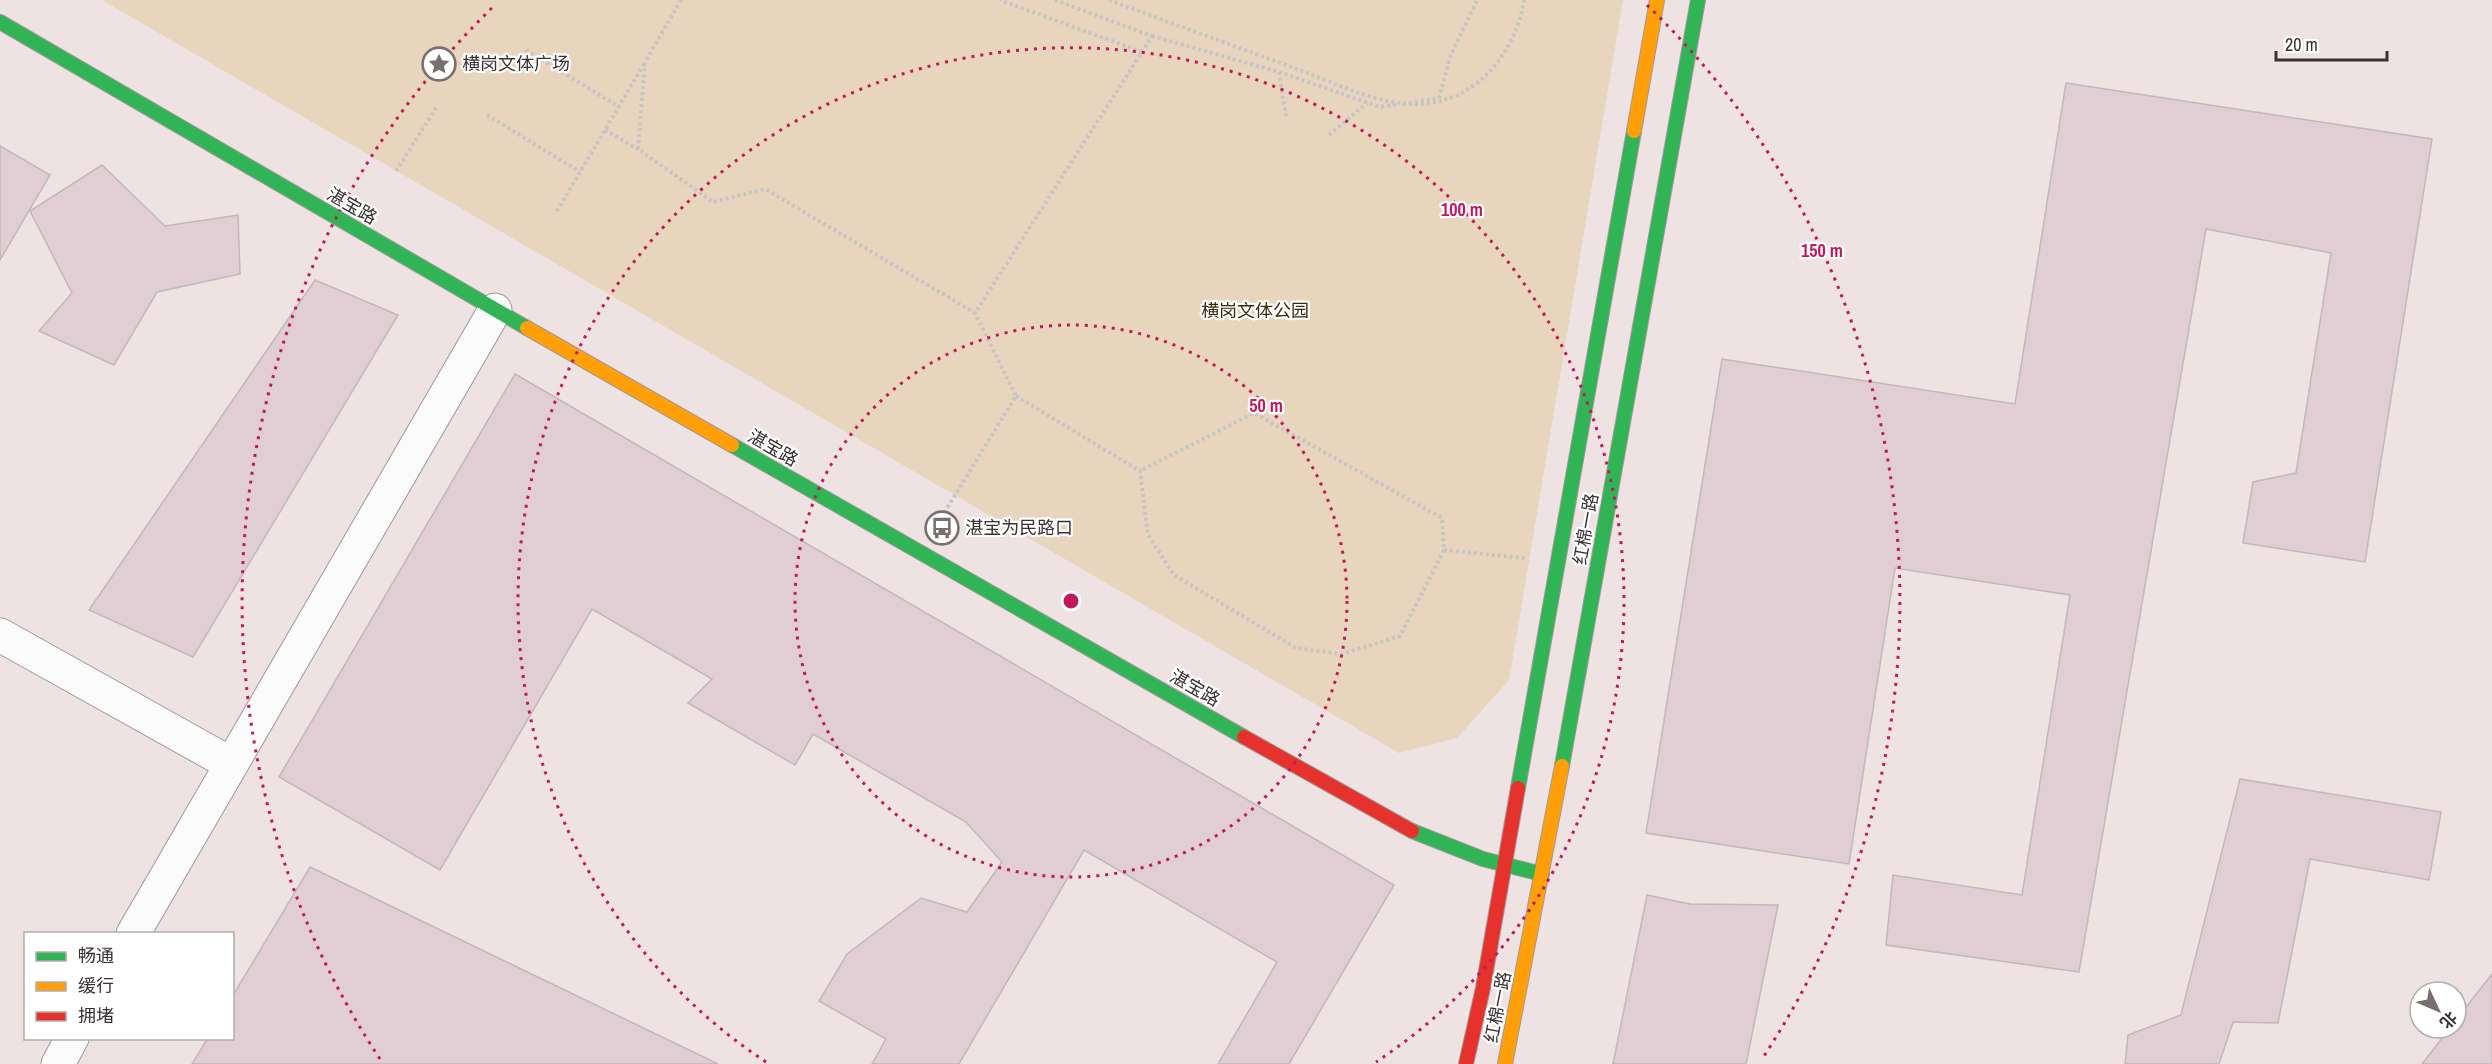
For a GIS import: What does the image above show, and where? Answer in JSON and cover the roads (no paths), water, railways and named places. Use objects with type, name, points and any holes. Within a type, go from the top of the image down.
[{"type":"main road","name":"红棉一路","points":[[1466,1064],[1482,997],[1657,0]]},
{"type":"main road","name":"红棉一路","points":[[1505,1064],[1542,874],[1698,0]]},
{"type":"main road","name":"湛宝路","points":[[0,22],[495,310],[1389,819],[1461,854],[1505,867],[1542,874]]},
{"type":"street","points":[[134,932],[495,310]]},
{"type":"street","points":[[0,635],[231,764]]},
{"type":"street","points":[[58,1064],[71,1040]]},
{"type":"place","name":"横岗文体广场","points":[[439,64]]},
{"type":"place","name":"湛宝为民路口","points":[[942,528]]},
{"type":"park label","name":"横岗文体公园","points":[[1255,311]]}]
